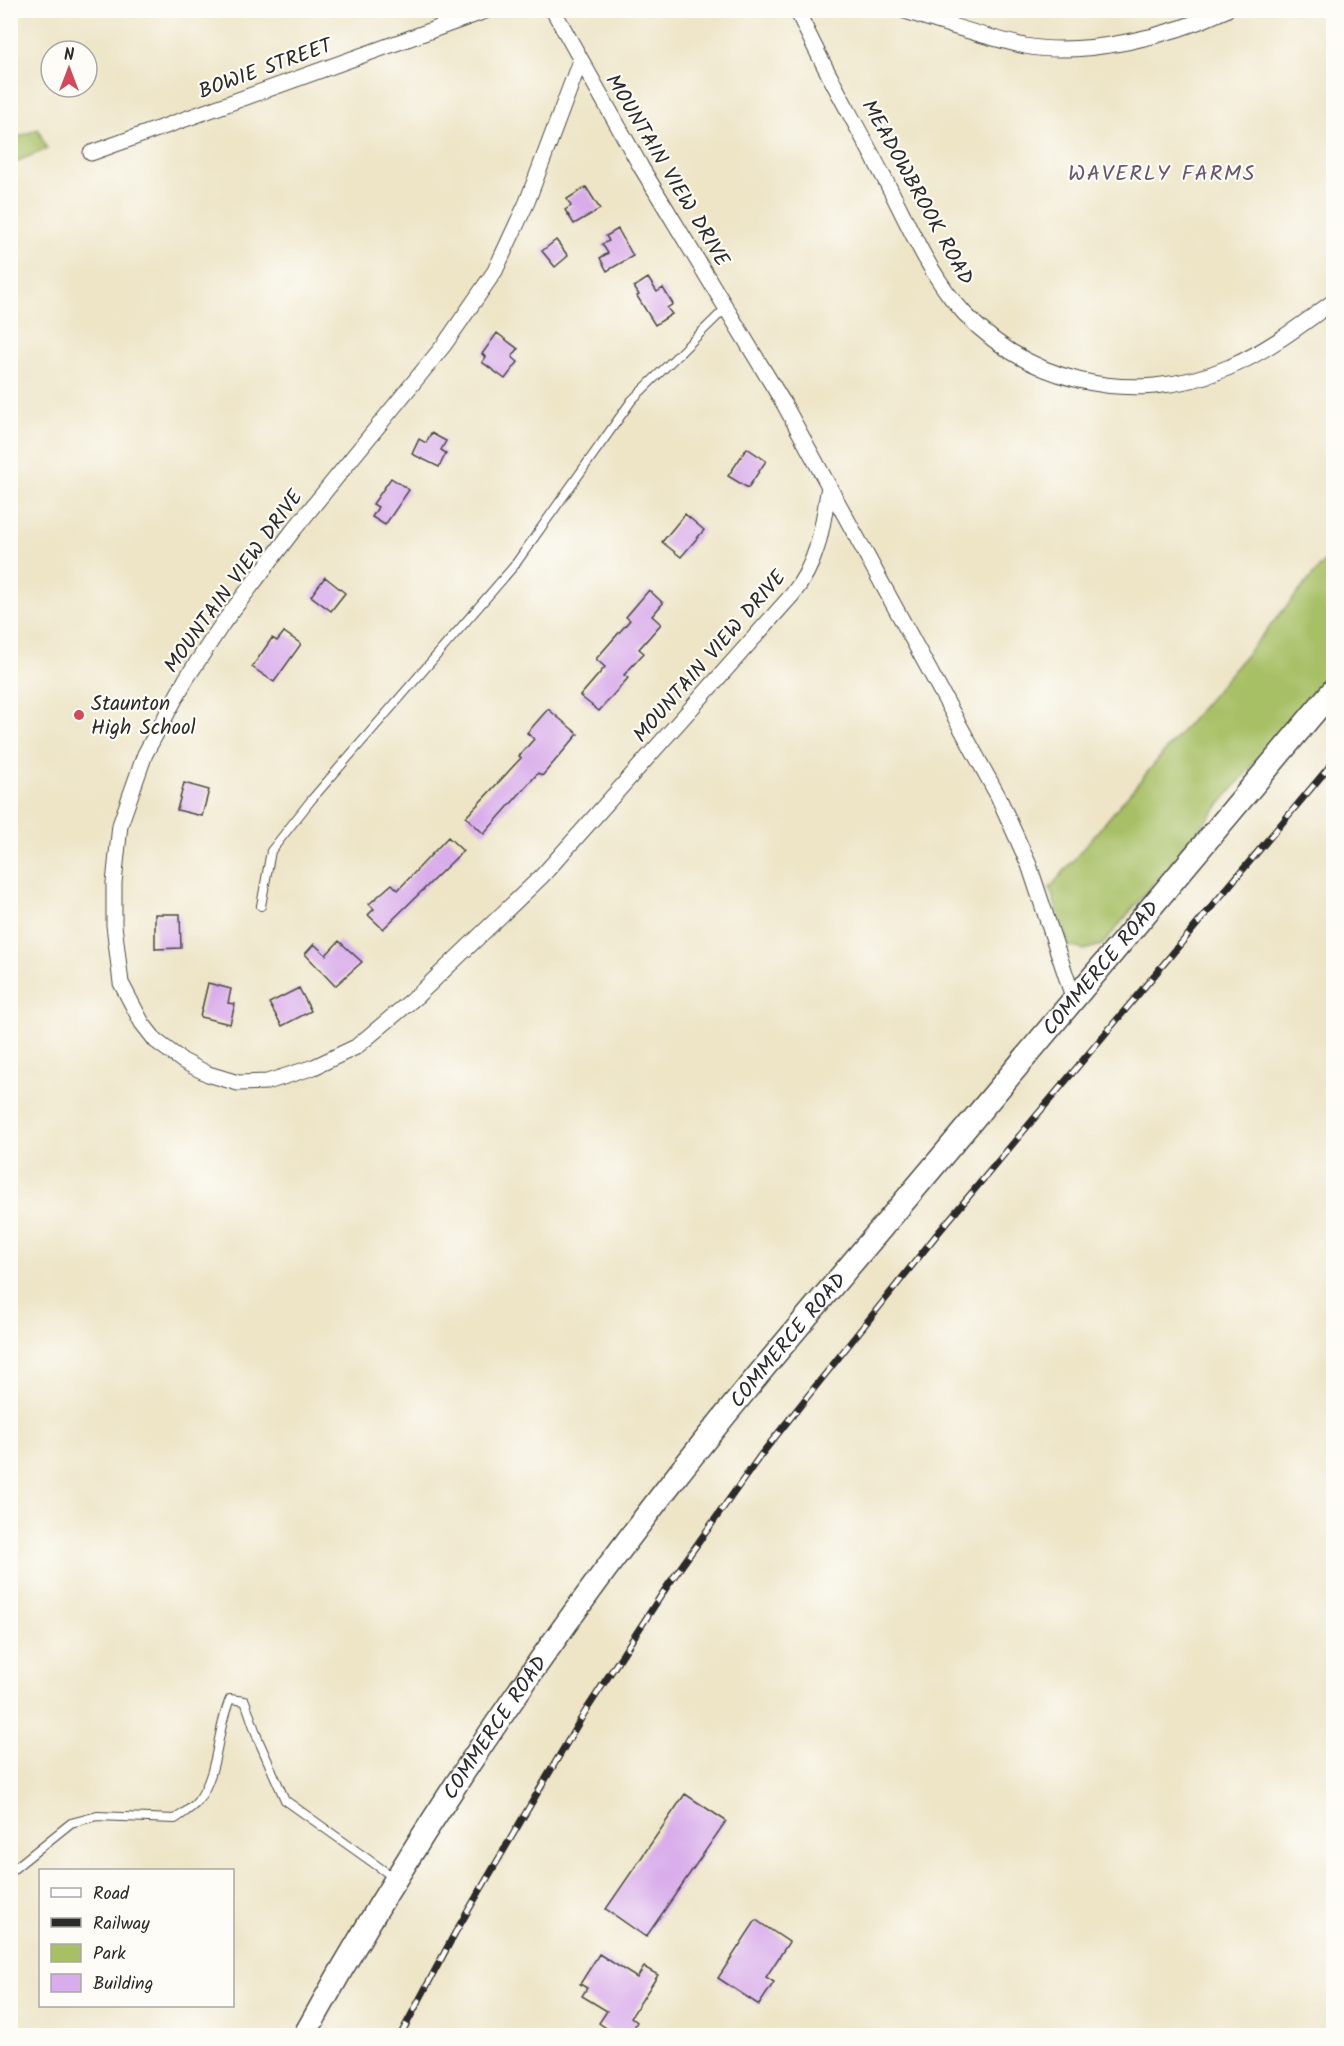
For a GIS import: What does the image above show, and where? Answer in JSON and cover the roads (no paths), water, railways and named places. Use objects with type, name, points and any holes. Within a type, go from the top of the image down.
[{"type":"main road","name":"COMMERCE ROAD","points":[[304,2036],[397,1879],[529,1677],[667,1489],[810,1314],[1334,689]]},
{"type":"street","name":"BOWIE STREET","points":[[91,153],[488,10]]},
{"type":"street","name":"MOUNTAIN VIEW DRIVE","points":[[553,10],[580,61],[829,486],[890,603],[998,796],[1029,865],[1074,1000]]},
{"type":"street","name":"MEADOWBROOK ROAD","points":[[797,10],[939,281],[976,325],[1028,362],[1068,380],[1102,386],[1143,387],[1187,381],[1246,359],[1297,328],[1334,301]]},
{"type":"street","points":[[902,10],[1026,46],[1057,49],[1092,46],[1147,36],[1201,21],[1226,10]]},
{"type":"street","name":"MOUNTAIN VIEW DRIVE","points":[[580,61],[527,202],[495,271],[444,345],[305,516],[217,632],[174,698],[145,754],[120,825],[114,908],[121,983],[148,1034],[174,1055],[208,1074],[237,1083],[256,1084],[340,1057],[372,1035],[417,996],[542,876],[792,595],[811,567],[829,486]]},
{"type":"lane","points":[[261,906],[271,851],[312,799],[514,566],[632,400],[726,308]]},
{"type":"lane","points":[[10,1872],[71,1823],[98,1816],[175,1819],[197,1802],[211,1773],[221,1719],[230,1699],[245,1701],[258,1739],[285,1800],[397,1879]]},
{"type":"railway","points":[[400,2036],[455,1933],[585,1712],[666,1588],[760,1456],[938,1233],[1334,761]]},
{"type":"place","name":"Staunton High School","points":[[79,715]]},
{"type":"district","name":"WAVERLY FARMS","points":[[1162,172]]}]
